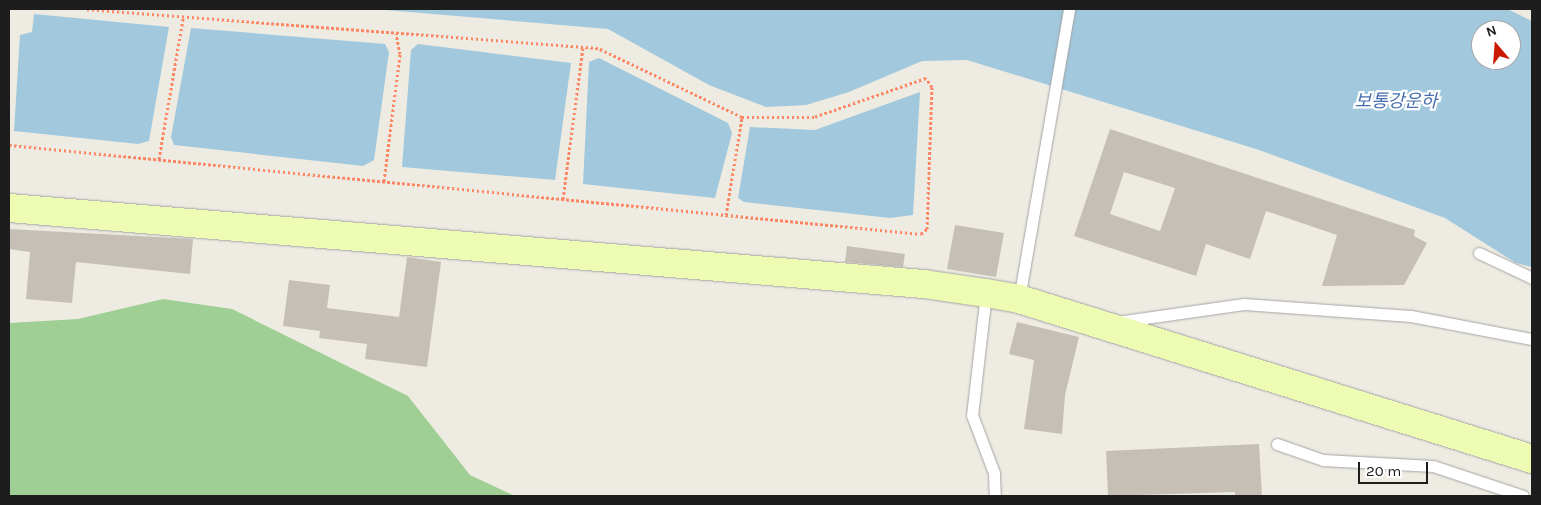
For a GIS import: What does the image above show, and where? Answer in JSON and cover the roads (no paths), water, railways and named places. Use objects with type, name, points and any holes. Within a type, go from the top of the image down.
[{"type":"street","points":[[9,208],[924,284],[986,293],[1019,299],[1095,325],[1532,459]]},
{"type":"lane","points":[[1019,299],[1068,9]]},
{"type":"lane","points":[[1479,253],[1532,278]]},
{"type":"lane","points":[[986,293],[972,415],[994,473],[995,496]]},
{"type":"lane","points":[[1095,325],[1244,304],[1411,316],[1532,339]]},
{"type":"lane","points":[[1277,444],[1323,460],[1433,466],[1523,496]]},
{"type":"water","name":"보통강운하","points":[[374,9],[1507,9],[1532,21],[1532,267],[1516,263],[1445,218],[1256,149],[967,60],[922,61],[849,92],[806,105],[766,107],[709,85],[608,29]]},
{"type":"water","points":[[34,14],[169,27],[149,141],[138,144],[14,131],[20,35],[32,32]]},
{"type":"water","points":[[191,28],[385,44],[389,52],[374,160],[363,166],[174,145],[171,137]]},
{"type":"water","points":[[418,44],[571,63],[555,180],[402,167],[411,50]]},
{"type":"water","points":[[599,58],[728,123],[732,133],[715,198],[583,184],[589,62]]},
{"type":"water","points":[[920,92],[913,215],[890,218],[744,202],[738,198],[750,127],[815,130]]}]
